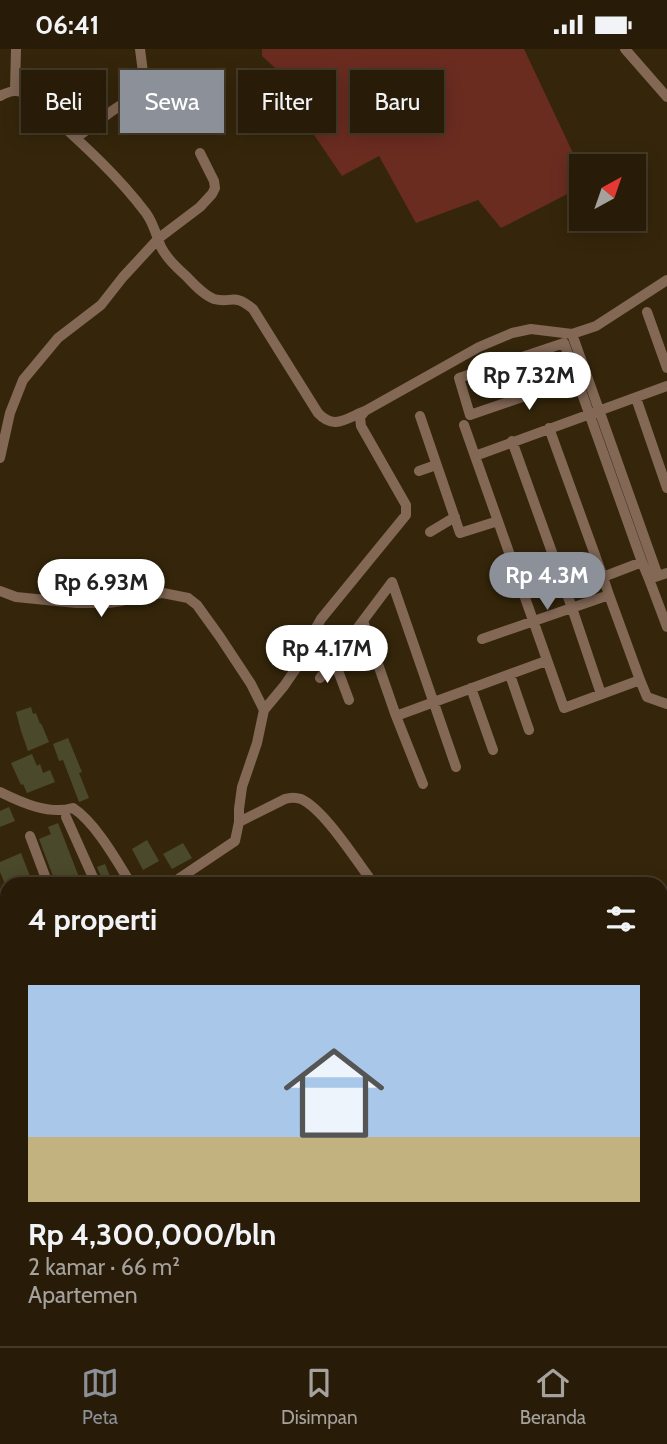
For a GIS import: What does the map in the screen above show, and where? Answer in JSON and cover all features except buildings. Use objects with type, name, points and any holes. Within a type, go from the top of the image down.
[{"type":"street","points":[[15,90],[16,49]]},
{"type":"street","points":[[76,138],[142,91],[144,80],[140,49]]},
{"type":"street","points":[[625,49],[667,97]]},
{"type":"street","points":[[0,96],[15,90],[30,96],[115,176],[139,203],[154,225],[161,246],[183,274],[208,296],[220,300],[240,299],[253,309],[317,413],[328,422],[334,423],[365,411],[479,347],[512,333],[531,329],[572,334],[584,331],[605,321],[667,280]]},
{"type":"street","points":[[0,458],[10,413],[23,380],[58,338],[101,305],[159,238],[200,207],[215,188],[200,153]]},
{"type":"street","points":[[647,312],[667,368]]},
{"type":"street","points":[[572,334],[642,562],[658,576]]},
{"type":"street","points":[[578,378],[470,415],[458,378],[564,343],[658,576],[667,627]]},
{"type":"street","points":[[475,456],[667,386]]},
{"type":"street","points":[[636,398],[667,488]]},
{"type":"street","points":[[181,877],[235,841],[242,787],[257,743],[264,710],[298,667],[321,619],[406,515],[406,505],[361,426],[360,417],[365,411]]},
{"type":"street","points":[[420,416],[460,533],[498,521]]},
{"type":"street","points":[[464,425],[564,708],[640,680]]},
{"type":"street","points":[[549,428],[647,697],[667,704]]},
{"type":"street","points":[[512,441],[601,694]]},
{"type":"street","points":[[419,471],[436,464]]},
{"type":"street","points":[[430,532],[455,517]]},
{"type":"street","points":[[603,577],[642,562]]},
{"type":"street","points":[[320,678],[392,582],[456,767]]},
{"type":"street","points":[[0,591],[16,597],[76,603],[108,603],[163,593],[188,598],[197,605],[220,637],[251,684],[264,710]]},
{"type":"street","points":[[482,639],[608,595]]},
{"type":"street","points":[[363,621],[423,785]]},
{"type":"street","points":[[334,660],[349,700]]},
{"type":"street","points":[[396,716],[546,661]]},
{"type":"street","points":[[510,675],[529,730]]},
{"type":"street","points":[[471,688],[493,750]]},
{"type":"street","points":[[0,792],[50,810],[74,808],[81,813],[114,856],[127,877]]},
{"type":"street","points":[[239,822],[285,799],[298,798],[317,811],[369,877]]},
{"type":"street","points":[[66,817],[93,877]]},
{"type":"street","points":[[30,836],[45,877]]},
{"type":"shaded area","points":[[262,49],[524,49],[573,154],[569,154],[569,193],[501,228],[478,200],[416,223],[379,156],[342,176],[313,133],[336,133],[336,70],[277,70],[262,56]]}]
